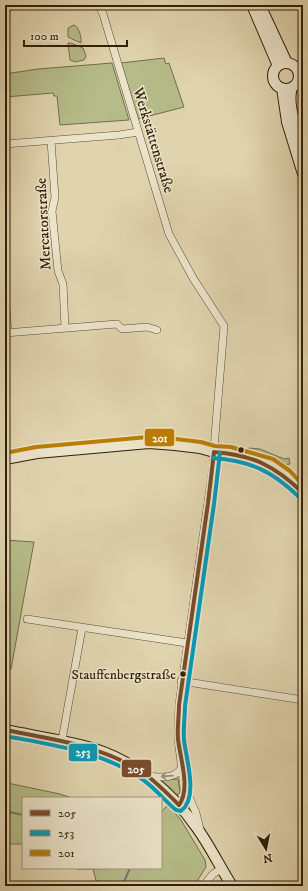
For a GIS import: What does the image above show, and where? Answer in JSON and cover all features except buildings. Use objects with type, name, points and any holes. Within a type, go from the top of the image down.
[{"type":"main road","points":[[252,5],[283,64]]},
{"type":"main road","points":[[260,5],[283,64]]},
{"type":"main road","points":[[287,87],[298,80],[301,72],[294,66],[283,64],[275,69],[273,76],[276,83],[287,87],[303,148]]},
{"type":"main road","points":[[287,87],[287,122],[303,174]]},
{"type":"main road","points":[[5,459],[37,453],[149,443],[175,444],[214,452],[230,453],[271,466],[286,476],[303,493]]},
{"type":"main road","points":[[5,730],[62,740],[93,748],[129,764],[148,776],[179,805],[198,828],[232,886]]},
{"type":"street","name":"Werkstättenstraße","points":[[99,5],[169,234],[193,278],[224,326],[214,436],[214,452]]},
{"type":"street","points":[[103,14],[106,5]]},
{"type":"street","points":[[5,144],[120,135],[138,132]]},
{"type":"street","name":"Mercatorstraße","points":[[51,141],[55,197],[52,211],[58,271],[62,284],[66,328]]},
{"type":"street","points":[[5,292],[6,333],[117,324],[122,329],[147,327],[158,330]]},
{"type":"street","points":[[179,805],[185,796],[178,738],[181,681],[208,503],[214,452]]},
{"type":"street","points":[[27,619],[187,643]]},
{"type":"street","points":[[62,740],[82,628]]},
{"type":"street","points":[[181,681],[303,700]]},
{"type":"street","points":[[148,776],[172,776],[179,773],[182,767]]},
{"type":"street","points":[[185,788],[196,813],[203,837]]},
{"type":"street","points":[[202,886],[213,874],[221,869]]},
{"type":"green space","points":[[74,25],[80,33],[81,43],[68,37],[68,28]]},
{"type":"green space","points":[[68,43],[83,48],[86,56],[84,60],[75,62],[70,60]]},
{"type":"green space","points":[[164,58],[166,64],[169,63],[184,107],[138,119],[121,63]]},
{"type":"green space","points":[[112,63],[129,120],[60,125],[57,96],[54,96],[53,93],[5,97],[5,74],[38,69]]},
{"type":"green space","points":[[249,448],[260,449],[284,459],[289,458],[290,464],[283,465],[262,453],[248,450]]},
{"type":"green space","points":[[5,540],[34,542],[11,669],[5,668]]},
{"type":"green space","points":[[163,779],[178,779],[179,794],[175,795],[162,782]]},
{"type":"green space","points":[[7,783],[69,797],[22,797],[22,844],[5,844],[5,784]]},
{"type":"green space","points":[[168,805],[181,820],[205,860],[206,867],[194,886],[101,886],[100,881],[96,881],[93,869],[162,869],[162,811]]},
{"type":"waterway","points":[[5,811],[22,815]]},
{"type":"waterway","points":[[125,886],[123,884],[130,869]]},
{"type":"transit line","name":"201","points":[[5,453],[36,447],[148,437],[176,439],[201,442],[215,446],[231,447],[273,459],[290,471],[303,485]]},
{"type":"transit line","name":"205","points":[[214,452],[240,456],[263,464],[283,476],[303,493]]},
{"type":"transit line","name":"205","points":[[5,730],[60,740],[113,757],[129,764],[145,774],[179,805],[184,791],[184,773],[178,739],[179,705],[214,452]]},
{"type":"transit line","name":"253","points":[[5,736],[58,746],[93,755],[127,769],[151,786],[176,810],[181,811],[186,805],[189,797],[190,777],[184,740],[185,706],[220,453]]},
{"type":"transit line","name":"253","points":[[213,458],[239,462],[260,469],[280,480],[299,497]]},
{"type":"place","name":"Stauffenbergstraße","points":[[183,674]]}]
